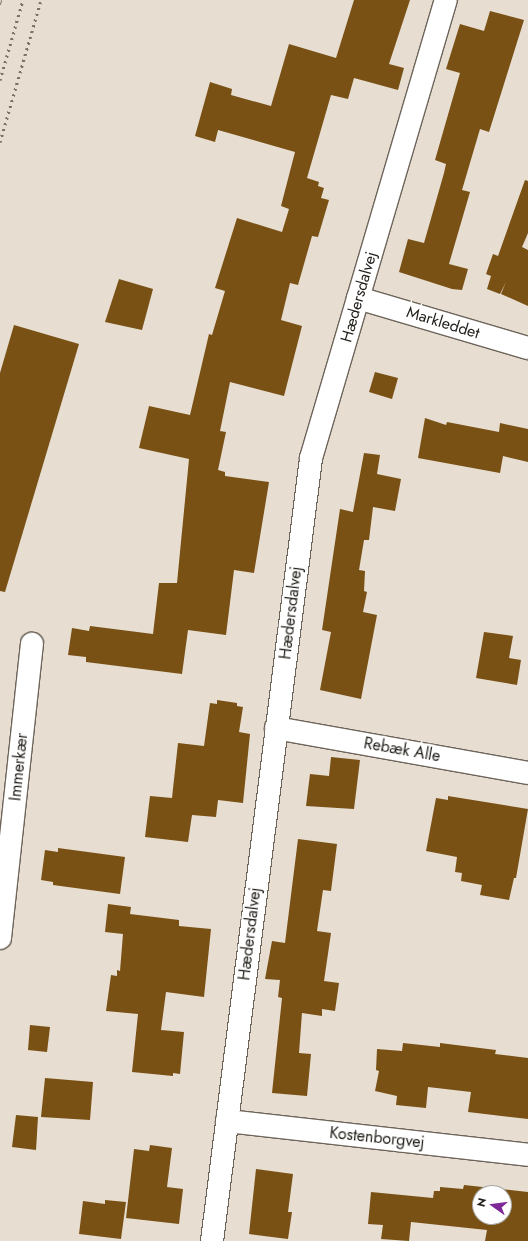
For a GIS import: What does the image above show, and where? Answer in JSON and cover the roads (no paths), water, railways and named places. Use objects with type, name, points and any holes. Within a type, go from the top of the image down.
[{"type":"street","name":"Hædersdalvej","points":[[212,1241],[310,458],[446,0]]},
{"type":"street","name":"Markleddet","points":[[358,298],[528,348]]},
{"type":"street","name":"Immerkær","points":[[0,938],[32,644]]},
{"type":"street","name":"Rebæk Alle","points":[[276,728],[528,773]]},
{"type":"street","name":"Kostenborgvej","points":[[227,1121],[528,1155]]},
{"type":"tram line","points":[[0,4],[1,0]]},
{"type":"railway","points":[[0,80],[23,0]]},
{"type":"railway","points":[[0,142],[41,0]]}]
